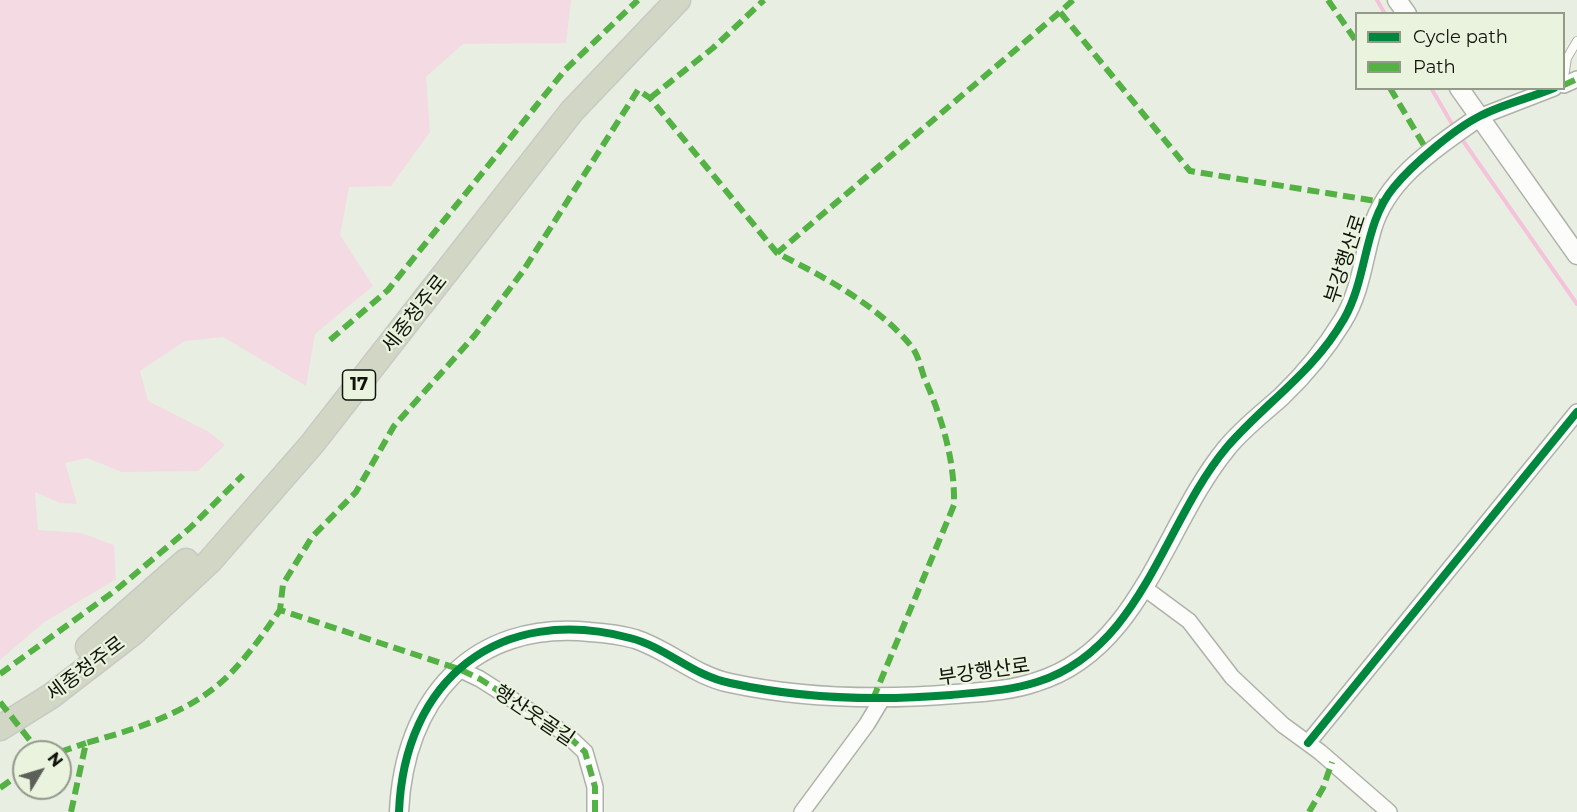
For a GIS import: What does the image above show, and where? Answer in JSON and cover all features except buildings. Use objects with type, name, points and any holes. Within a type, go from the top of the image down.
[{"type":"highway","name":"세종청주로","points":[[0,712],[20,701],[107,633],[209,540],[306,431],[595,63],[662,0]]},
{"type":"highway","name":"세종청주로","points":[[0,728],[51,696],[134,632],[210,561],[312,444],[572,111],[678,0]]},
{"type":"street","points":[[1460,90],[1577,255]]},
{"type":"street","points":[[1479,117],[1549,90]]},
{"type":"street","name":"부강행산로","points":[[399,812],[405,763],[413,736],[442,687],[459,669],[487,648],[512,638],[549,630],[579,631],[633,638],[707,676],[728,683],[796,693],[882,699],[1002,691],[1056,676],[1087,656],[1129,611],[1181,518],[1226,448],[1310,367],[1346,316],[1382,202],[1410,170],[1479,117]]},
{"type":"street","points":[[1308,743],[1577,412]]},
{"type":"street","points":[[1143,586],[1189,621],[1232,677],[1283,725],[1308,743],[1389,812]]},
{"type":"street","name":"행산웃골길","points":[[459,669],[480,679],[567,734],[585,752],[595,787],[595,812]]},
{"type":"street","points":[[802,812],[867,724],[882,699]]},
{"type":"lane","points":[[1565,68],[1567,58],[1577,41]]},
{"type":"shaded area","points":[[0,0],[571,0],[566,43],[463,44],[426,77],[430,132],[391,186],[349,187],[340,235],[373,286],[315,334],[306,386],[223,337],[185,341],[140,371],[148,401],[209,432],[225,445],[198,471],[122,472],[87,458],[65,463],[77,504],[60,503],[35,492],[38,530],[81,533],[114,545],[116,579],[43,623],[0,660]]},
{"type":"waterway","points":[[1377,0],[1384,12]]},
{"type":"waterway","points":[[1432,90],[1455,129]]},
{"type":"waterway","points":[[1461,138],[1577,304]]},
{"type":"marked path","points":[[330,340],[388,290],[565,70],[638,0]]},
{"type":"marked path","points":[[650,98],[713,48],[764,0]]},
{"type":"marked path","points":[[1073,0],[1060,12],[1190,171],[1382,202]]},
{"type":"marked path","points":[[1328,0],[1355,40]]},
{"type":"marked path","points":[[873,699],[954,505],[950,456],[936,408],[912,347],[867,305],[831,282],[777,253],[1060,12]]},
{"type":"marked path","points":[[1565,85],[1577,79]]},
{"type":"marked path","points":[[595,812],[595,787],[585,752],[566,734],[480,679],[459,669],[280,610],[283,584],[312,537],[356,492],[394,426],[475,335],[523,271],[638,90],[650,98],[777,253]]},
{"type":"marked path","points":[[1391,90],[1429,154]]},
{"type":"marked path","points":[[0,674],[116,590],[190,528],[243,475]]},
{"type":"marked path","points":[[71,812],[86,743],[162,718],[197,700],[228,676],[256,644],[280,610]]},
{"type":"marked path","points":[[0,702],[30,740]]},
{"type":"marked path","points":[[72,748],[86,743]]},
{"type":"marked path","points":[[1309,812],[1323,788],[1332,762]]},
{"type":"marked path","points":[[0,788],[12,780]]},
{"type":"cycle path","points":[[399,812],[405,765],[419,724],[440,690],[467,662],[501,643],[539,632],[583,630],[630,638],[656,648],[704,674],[730,683],[785,692],[840,697],[924,697],[994,691],[1037,682],[1073,666],[1102,642],[1126,613],[1147,581],[1205,478],[1227,447],[1304,371],[1332,338],[1352,303],[1376,217],[1394,187],[1411,168],[1458,129],[1498,108],[1548,90]]},
{"type":"cycle path","points":[[1308,743],[1577,412]]}]
